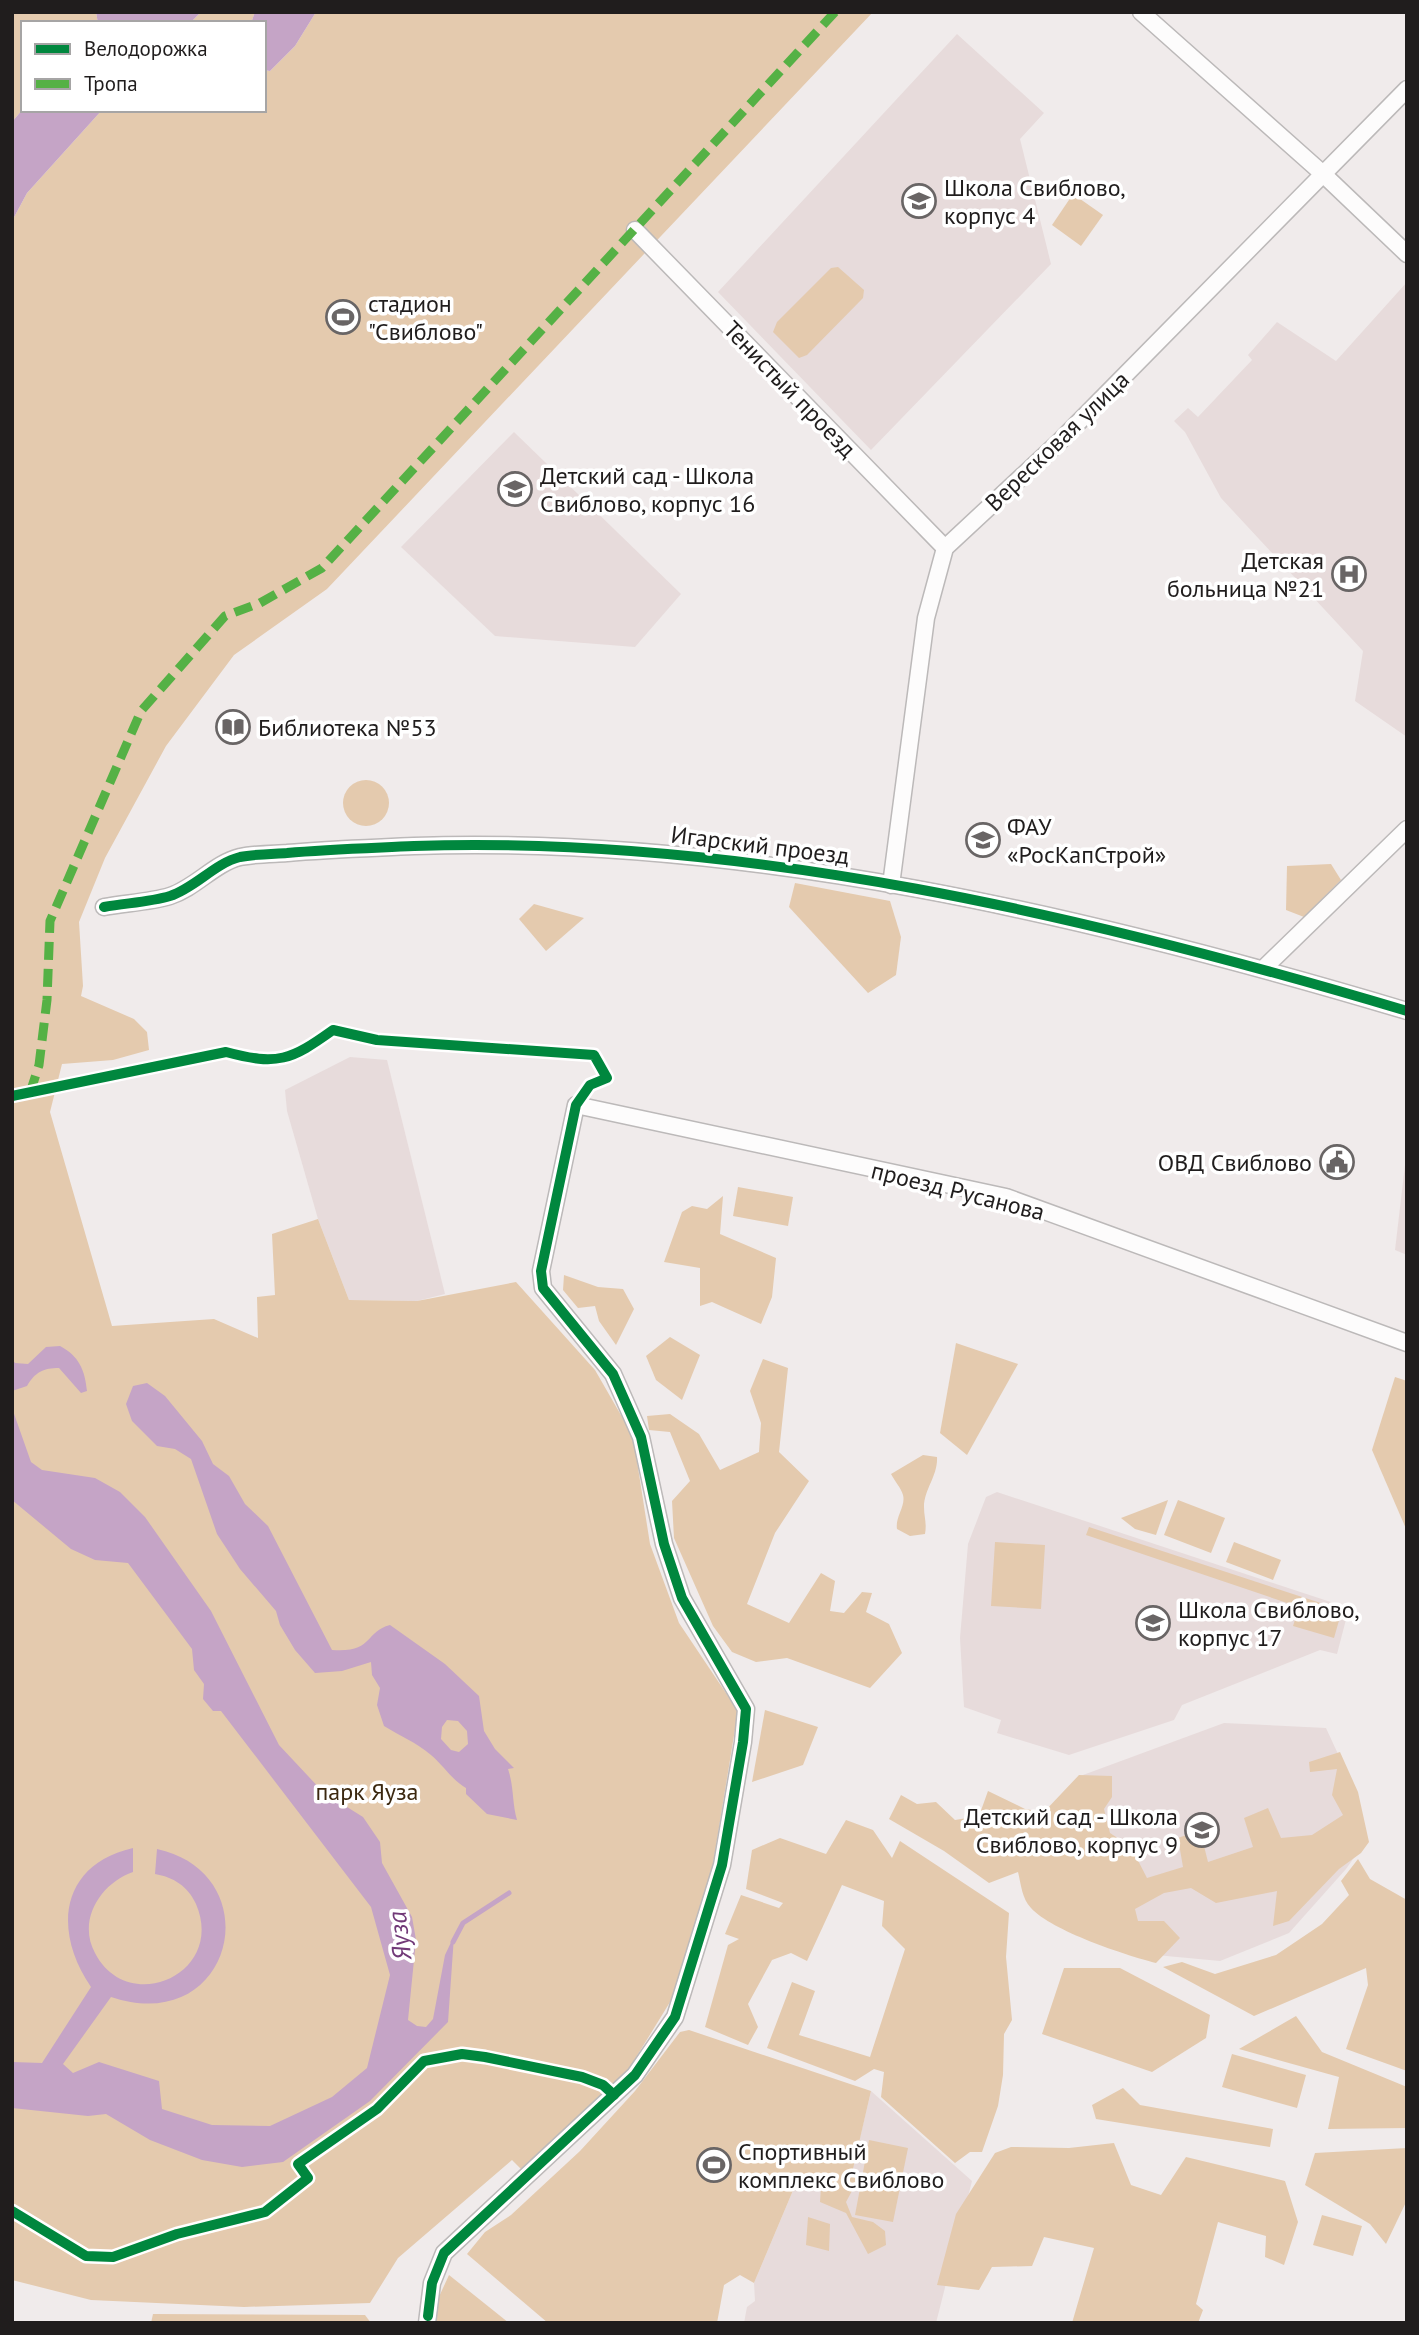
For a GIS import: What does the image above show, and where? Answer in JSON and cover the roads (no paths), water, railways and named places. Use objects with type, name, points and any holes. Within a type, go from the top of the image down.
[{"type":"street","points":[[1141,12],[1322,173],[1407,254]]},
{"type":"street","name":"Вересковая улица","points":[[945,548],[1060,441],[1407,89]]},
{"type":"street","name":"Тенистый проезд","points":[[635,230],[945,548]]},
{"type":"street","points":[[891,885],[926,618],[945,548]]},
{"type":"street","points":[[1264,968],[1407,829]]},
{"type":"street","name":"Игарский проезд","points":[[104,907],[172,895],[238,857],[336,849],[502,843],[657,853],[891,885],[1066,920],[1264,968],[1407,1011]]},
{"type":"street","name":"проезд Русанова","points":[[427,2323],[432,2283],[444,2253],[635,2075],[675,2017],[722,1865],[743,1742],[746,1709],[682,1598],[664,1544],[640,1437],[612,1374],[543,1288],[541,1271],[576,1105],[1006,1198],[1407,1343]]},
{"type":"water","points":[[96,12],[201,12],[192,21],[98,21]]},
{"type":"water","points":[[255,12],[316,12],[295,46],[270,71],[266,70],[266,21],[252,21]]},
{"type":"water","points":[[21,111],[100,112],[27,193],[12,221],[12,122]]},
{"type":"water","points":[[60,1346],[80,1364],[87,1391],[81,1393],[59,1368],[40,1372],[27,1386],[12,1391],[12,1359],[15,1363],[28,1364],[46,1347]]},
{"type":"water","points":[[147,1383],[165,1396],[202,1441],[213,1464],[229,1476],[245,1504],[268,1526],[332,1650],[345,1650],[362,1645],[376,1632],[390,1625],[445,1664],[479,1696],[484,1731],[495,1749],[514,1768],[508,1769],[517,1820],[487,1814],[466,1794],[466,1788],[431,1755],[384,1726],[377,1705],[380,1688],[372,1675],[371,1662],[342,1671],[315,1673],[295,1650],[280,1625],[276,1611],[240,1569],[217,1534],[191,1459],[175,1449],[157,1446],[132,1421],[126,1404],[133,1386]],"holes":[[[447,1720],[458,1721],[467,1731],[468,1744],[459,1752],[451,1750],[441,1739],[442,1727]]]},
{"type":"water","name":"Яуза","points":[[12,1408],[31,1462],[42,1470],[95,1478],[120,1492],[145,1517],[211,1611],[279,1745],[323,1792],[363,1817],[380,1842],[382,1863],[412,1917],[416,1940],[408,2020],[417,2026],[426,2027],[433,2019],[445,1955],[454,1936],[448,2022],[370,2101],[283,2162],[242,2167],[202,2160],[150,2140],[106,2114],[88,2116],[12,2108],[12,2062],[42,2063],[91,1987],[71,1944],[68,1923],[70,1903],[77,1885],[90,1869],[108,1857],[133,1848],[133,1872],[121,1877],[102,1894],[91,1916],[90,1940],[95,1953],[110,1972],[129,1982],[149,1984],[169,1979],[186,1967],[198,1950],[202,1929],[196,1904],[189,1892],[179,1883],[155,1874],[157,1849],[193,1864],[215,1888],[225,1918],[223,1948],[210,1975],[186,1995],[153,2003],[111,1997],[63,2064],[73,2073],[99,2062],[159,2081],[162,2109],[212,2125],[270,2126],[332,2097],[367,2068],[390,1975],[371,1907],[221,1711],[213,1711],[203,1699],[204,1684],[194,1670],[192,1649],[128,1563],[95,1560],[71,1549],[12,1500]]},
{"type":"waterway","points":[[453,1942],[463,1923],[509,1893]]},
{"type":"place","name":"Школа Свиблово, корпус 4","points":[[919,201]]},
{"type":"place","name":"стадион \"Свиблово\"","points":[[343,317]]},
{"type":"place","name":"Детский сад - Школа Свиблово, корпус 16","points":[[515,489]]},
{"type":"place","name":"Детская больница №21","points":[[1349,574]]},
{"type":"place","name":"Библиотека №53","points":[[233,727]]},
{"type":"place","name":"ФАУ «РосКапСтрой»","points":[[983,840]]},
{"type":"place","name":"ОВД Свиблово","points":[[1337,1162]]},
{"type":"place","name":"Школа Свиблово, корпус 17","points":[[1153,1623]]},
{"type":"place","name":"Детский сад - Школа Свиблово, корпус 9","points":[[1202,1830]]},
{"type":"place","name":"Спортивный комплекс Свиблово","points":[[714,2165]]},
{"type":"park label","name":"парк Яуза","points":[[367,1791]]}]
